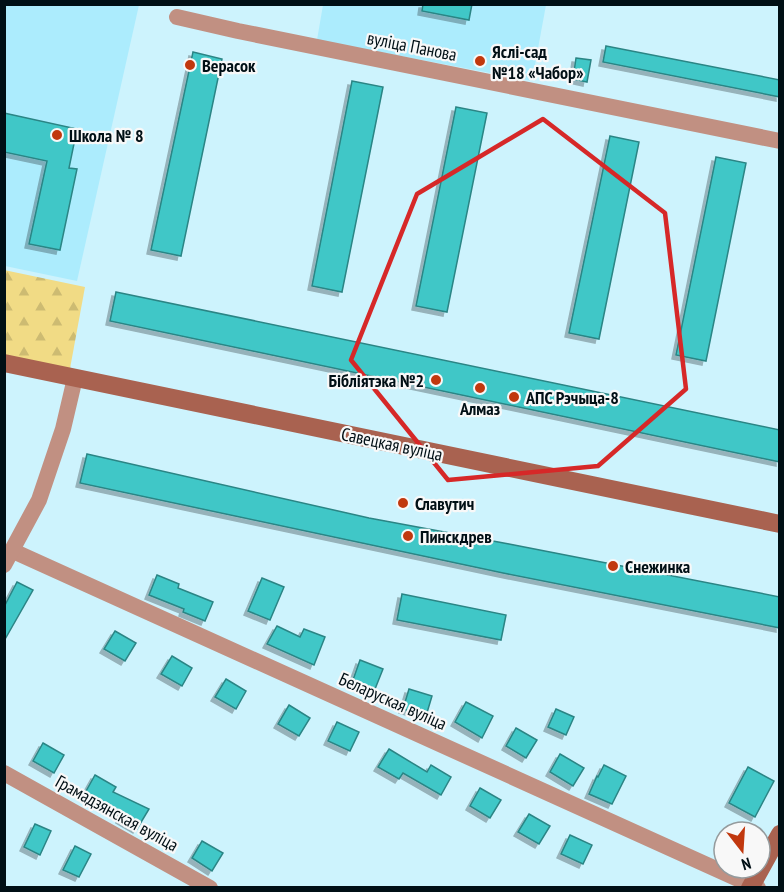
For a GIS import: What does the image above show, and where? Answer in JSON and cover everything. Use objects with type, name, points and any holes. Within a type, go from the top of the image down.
[{"type":"street","name":"вуліца Панова","points":[[177,17],[780,141]]},
{"type":"street","name":"Савецкая вуліца","points":[[4,363],[780,524]]},
{"type":"street","points":[[9,558],[39,500],[63,429],[75,378]]},
{"type":"street","name":"Беларуская вуліца","points":[[9,558],[753,887]]},
{"type":"street","name":"Грамадзянская вуліца","points":[[4,773],[210,888]]},
{"type":"street","points":[[753,887],[780,834]]},
{"type":"highlighted area","points":[[543,119],[665,213],[686,389],[598,466],[448,480],[351,360],[417,194]]},
{"type":"shaded area","name":"Школа № 8","points":[[4,5],[139,5],[77,281],[5,266]]},
{"type":"shaded area","name":"Яслі-сад №18 «Чабор»","points":[[323,5],[546,5],[532,81],[317,40]]},
{"type":"green space","points":[[4,270],[85,287],[69,374],[5,361]]},
{"type":"building","points":[[423,4],[472,4],[469,20],[422,11]]},
{"type":"building","points":[[606,46],[780,80],[780,97],[603,62]]},
{"type":"building","points":[[193,52],[222,59],[181,256],[151,250]]},
{"type":"building","points":[[576,58],[591,60],[587,82],[573,79]]},
{"type":"building","points":[[352,81],[383,87],[342,292],[312,286]]},
{"type":"building","points":[[456,107],[487,113],[447,312],[416,306]]},
{"type":"building","points":[[4,113],[77,129],[69,168],[77,169],[60,250],[29,244],[47,161],[4,152]]},
{"type":"building","points":[[610,136],[639,142],[599,339],[569,333]]},
{"type":"building","points":[[716,157],[746,163],[706,361],[676,355]]},
{"type":"building","points":[[116,292],[780,430],[780,462],[110,321]]},
{"type":"building","points":[[87,454],[369,518],[780,597],[780,628],[503,573],[80,483]]},
{"type":"building","points":[[157,575],[179,584],[178,588],[213,602],[205,621],[183,612],[184,609],[149,595]]},
{"type":"building","points":[[262,578],[284,587],[270,620],[248,611]]},
{"type":"building","points":[[17,582],[33,590],[4,641],[4,607]]},
{"type":"building","points":[[402,594],[506,615],[501,640],[397,620]]},
{"type":"building","points":[[277,626],[300,637],[304,629],[325,637],[314,665],[267,644]]},
{"type":"building","points":[[115,631],[136,643],[125,661],[104,649]]},
{"type":"building","points":[[172,656],[192,668],[182,686],[161,674]]},
{"type":"building","points":[[360,660],[383,669],[375,689],[353,680]]},
{"type":"building","points":[[226,679],[246,691],[236,709],[215,697]]},
{"type":"building","points":[[409,689],[432,696],[426,716],[403,709]]},
{"type":"building","points":[[466,702],[493,716],[482,738],[455,722]]},
{"type":"building","points":[[289,705],[310,718],[299,736],[278,724]]},
{"type":"building","points":[[556,709],[574,717],[566,735],[548,727]]},
{"type":"building","points":[[337,722],[359,732],[350,751],[328,741]]},
{"type":"building","points":[[516,728],[537,740],[526,758],[506,746]]},
{"type":"building","points":[[43,743],[64,755],[54,773],[33,761]]},
{"type":"building","points":[[389,749],[427,772],[431,765],[451,777],[441,795],[403,773],[399,779],[378,767]]},
{"type":"building","points":[[560,754],[584,768],[573,786],[550,772]]},
{"type":"building","points":[[604,765],[626,776],[612,804],[589,794]]},
{"type":"building","points":[[748,767],[774,781],[755,817],[729,803]]},
{"type":"building","points":[[95,775],[116,787],[113,792],[149,809],[137,829],[120,819],[123,815],[85,793]]},
{"type":"building","points":[[480,788],[501,800],[490,818],[470,806]]},
{"type":"building","points":[[529,814],[550,826],[539,844],[518,832]]},
{"type":"building","points":[[35,824],[51,831],[40,855],[24,847]]},
{"type":"building","points":[[570,835],[592,845],[583,864],[561,854]]},
{"type":"building","points":[[202,841],[223,853],[212,871],[192,858]]},
{"type":"building","points":[[75,846],[91,854],[79,877],[63,870]]},
{"type":"place","name":"Яслі-сад №18 «Чабор»","points":[[480,61]]},
{"type":"place","name":"Верасок","points":[[190,65]]},
{"type":"place","name":"Школа № 8","points":[[57,135]]},
{"type":"place","name":"Бібліятэка №2","points":[[436,380]]},
{"type":"place","name":"Алмаз","points":[[480,388]]},
{"type":"place","name":"АПС Рэчыца-8","points":[[514,397]]},
{"type":"place","name":"Славутич","points":[[403,503]]},
{"type":"place","name":"Пинскдрев","points":[[408,536]]},
{"type":"place","name":"Снежинка","points":[[613,566]]}]
